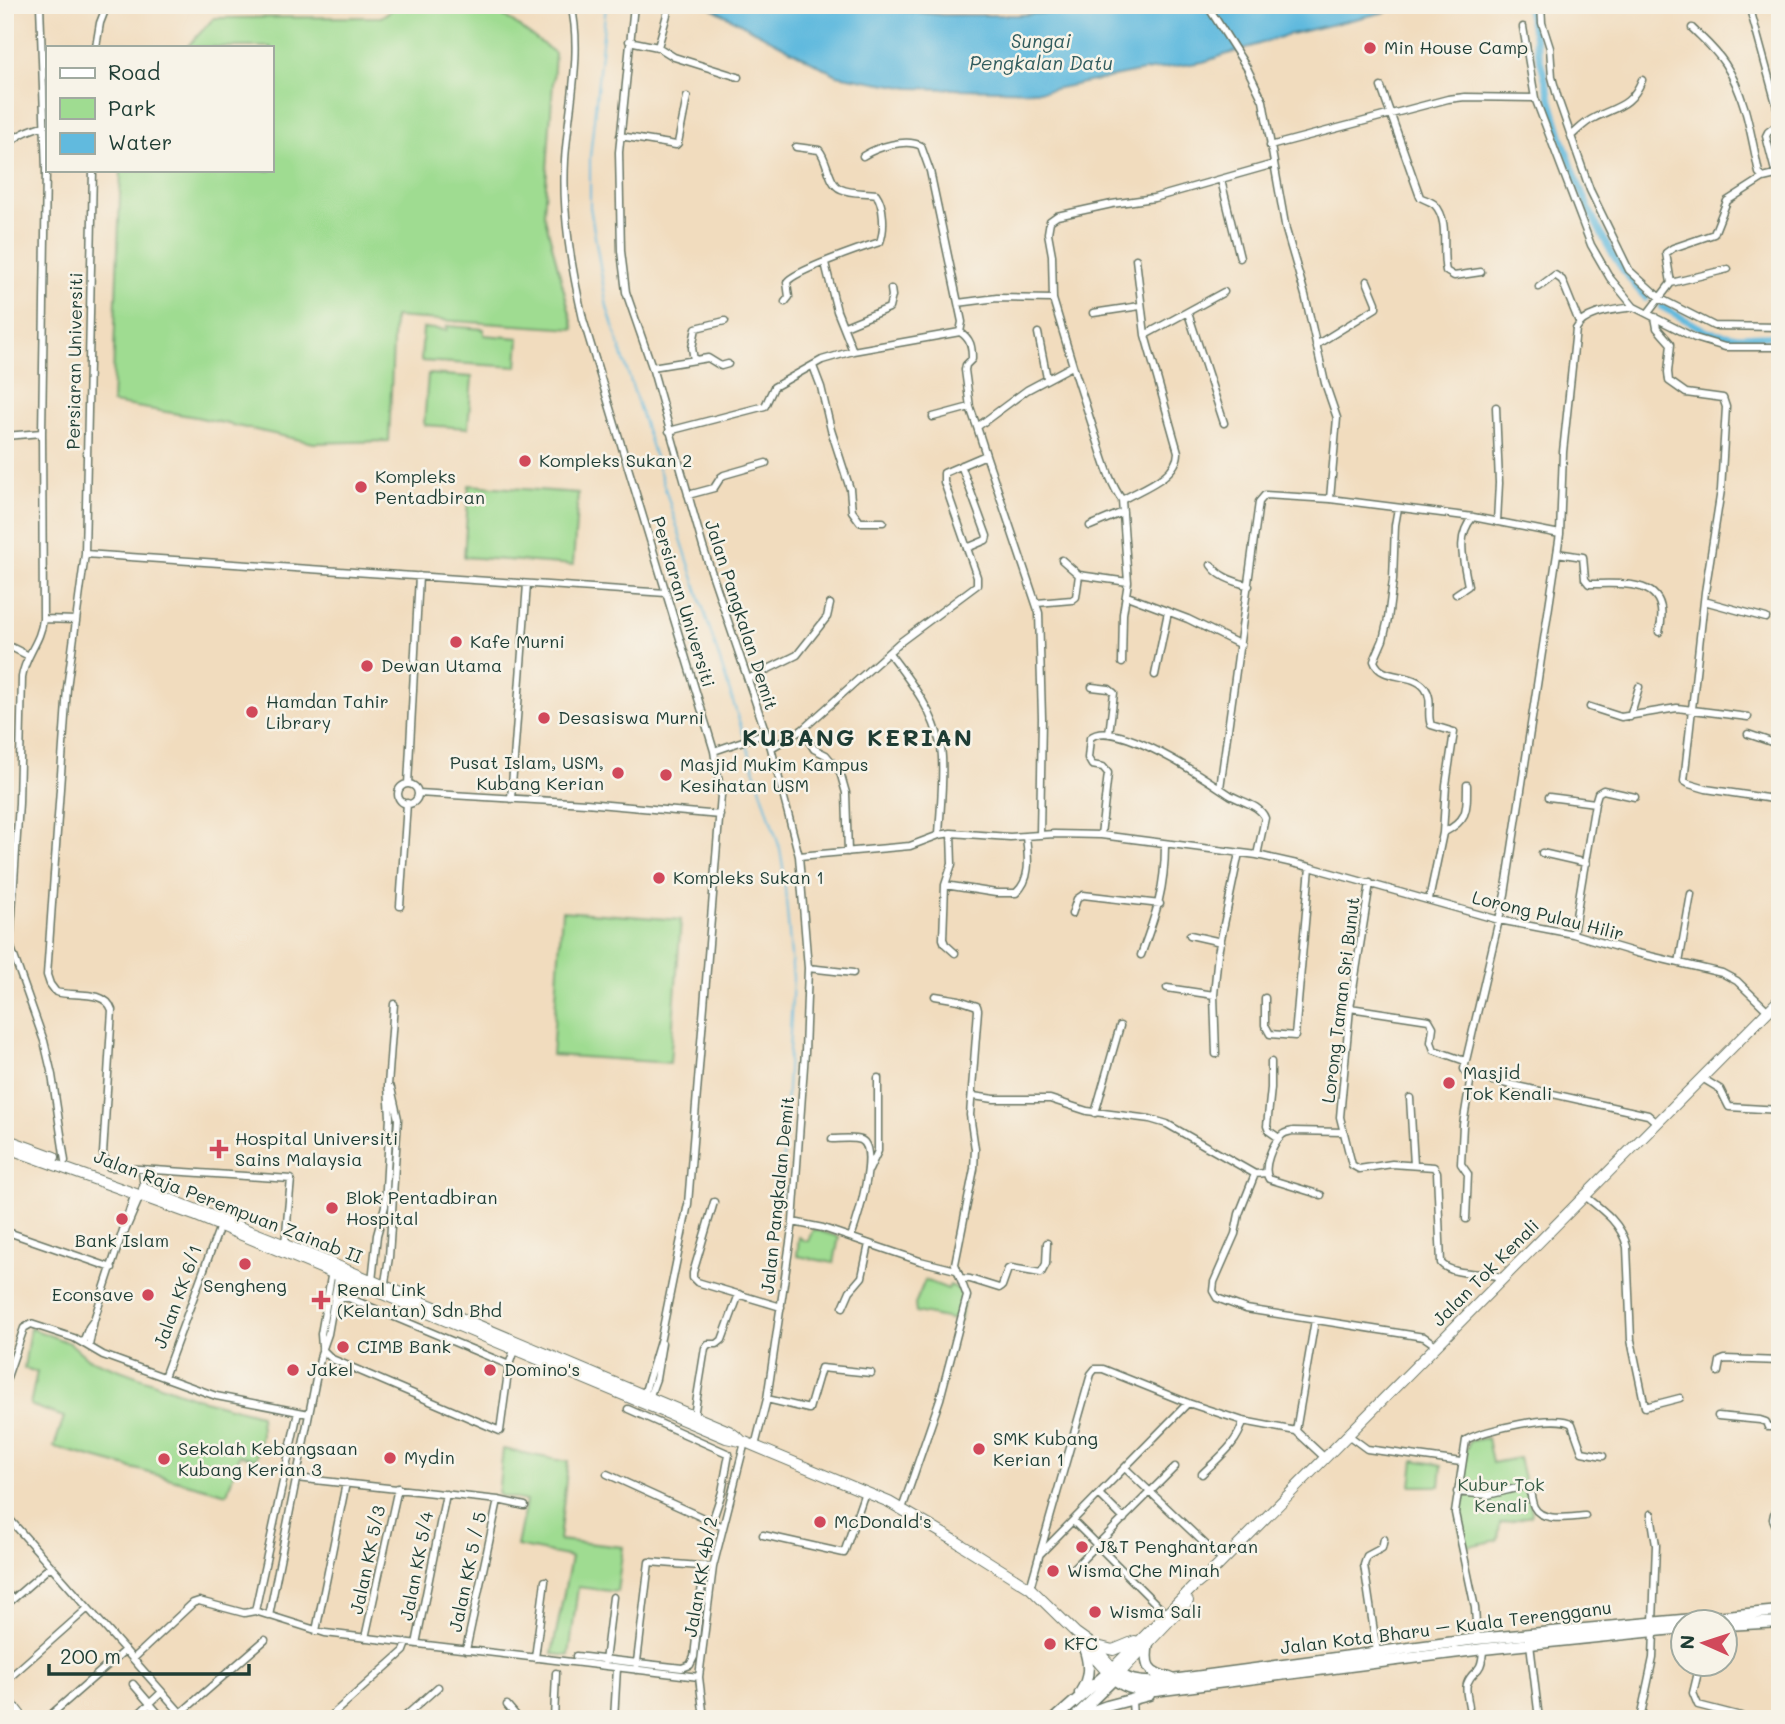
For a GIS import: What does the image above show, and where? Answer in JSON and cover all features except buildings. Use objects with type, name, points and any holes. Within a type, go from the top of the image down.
[{"type":"highway","name":"Jalan Kota Bharu – Kuala Terengganu","points":[[1175,1684],[1377,1652],[1480,1644],[1780,1611]]},
{"type":"highway","points":[[1740,1624],[1780,1622]]},
{"type":"highway","name":"Jalan Kota Bharu – Kuala Terengganu","points":[[1114,1674],[1140,1682],[1175,1684],[1480,1644],[1530,1644],[1653,1626],[1670,1627]]},
{"type":"highway","points":[[1148,1643],[1146,1663],[1149,1669],[1175,1684]]},
{"type":"highway","points":[[1073,1704],[1088,1675],[1087,1645]]},
{"type":"highway","points":[[1055,1719],[1114,1674]]},
{"type":"highway","points":[[1072,1719],[1114,1674]]},
{"type":"highway","points":[[1072,1719],[1175,1684]]},
{"type":"main road","name":"Jalan Tok Kenali","points":[[1114,1674],[1148,1643],[1219,1565],[1780,999]]},
{"type":"main road","name":"Jalan Raja Perempuan Zainab II","points":[[5,1139],[336,1270],[645,1400],[663,1412],[726,1438],[750,1444],[902,1509],[1030,1588],[1114,1674]]},
{"type":"main road","name":"Jalan Raja Perempuan Zainab II","points":[[5,1147],[285,1244],[336,1270]]},
{"type":"main road","points":[[5,1154],[23,1153]]},
{"type":"main road","name":"Jalan Raja Perempuan Zainab II","points":[[384,1290],[514,1350],[694,1416],[729,1431],[750,1444]]},
{"type":"main road","name":"Jalan Tok Kenali","points":[[1114,1674],[1151,1629],[1219,1565]]},
{"type":"main road","points":[[1087,1645],[1106,1649],[1122,1648],[1151,1629]]},
{"type":"main road","points":[[5,1696],[23,1719]]},
{"type":"street","points":[[40,5],[45,125],[43,619],[39,639],[29,656],[22,677],[19,803],[10,945],[44,1041],[65,1161]]},
{"type":"street","points":[[96,46],[100,23],[107,5]]},
{"type":"street","name":"Persiaran Universiti","points":[[571,5],[576,23],[565,161],[565,203],[571,266],[583,319],[714,751],[720,781],[720,815],[688,1204],[661,1338],[645,1400]]},
{"type":"street","name":"Jalan Pangkalan Demit","points":[[634,5],[620,136],[620,239],[626,292],[652,367],[703,547],[771,748],[799,856],[808,968],[793,1222],[767,1399],[750,1444]]},
{"type":"street","points":[[1207,5],[1247,68],[1263,101],[1286,230],[1305,295],[1315,345],[1337,418],[1330,499]]},
{"type":"street","points":[[1541,5],[1542,23],[1550,48],[1552,77],[1571,136],[1590,190],[1629,270],[1661,299],[1714,326],[1780,327]]},
{"type":"street","points":[[1749,5],[1780,118]]},
{"type":"street","points":[[658,47],[668,11]]},
{"type":"street","points":[[1523,27],[1535,98],[1591,245],[1610,278],[1634,307],[1695,338],[1725,346],[1780,347]]},
{"type":"street","points":[[1692,28],[1715,51],[1732,78],[1743,103],[1759,173],[1763,178]]},
{"type":"street","points":[[629,41],[658,47],[669,55],[738,77]]},
{"type":"street","points":[[1571,136],[1590,119],[1626,104],[1638,90],[1642,80]]},
{"type":"street","points":[[1381,87],[1420,197],[1434,204],[1439,212],[1446,271],[1454,276],[1481,272]]},
{"type":"street","points":[[620,136],[676,145],[687,97]]},
{"type":"street","points":[[1270,146],[1465,97],[1535,98]]},
{"type":"street","points":[[1652,315],[1671,283],[1666,253],[1714,234],[1727,201],[1763,178],[1778,175],[1766,136],[1780,123]]},
{"type":"street","points":[[5,151],[23,132],[45,125]]},
{"type":"street","points":[[863,156],[877,148],[915,143],[922,146],[962,322],[960,332]]},
{"type":"street","points":[[785,302],[789,297],[788,279],[844,254],[880,242],[883,231],[880,201],[876,194],[842,190],[833,181],[819,150],[796,147]]},
{"type":"street","points":[[1122,663],[1123,614],[1128,582],[1122,500],[1115,490],[1105,463],[1072,366],[1053,299],[1052,255],[1048,233],[1050,221],[1057,216],[1154,198],[1273,164]]},
{"type":"street","name":"Persiaran Universiti","points":[[93,172],[85,554],[67,688],[47,975],[56,992],[98,997],[110,1004],[112,1010],[103,1154],[109,1167],[142,1170]]},
{"type":"street","points":[[1221,180],[1240,258]]},
{"type":"street","points":[[1122,500],[1159,479],[1176,466],[1178,459],[1145,335],[1136,259]]},
{"type":"street","points":[[825,263],[837,311],[853,351]]},
{"type":"street","points":[[1671,283],[1728,269]]},
{"type":"street","points":[[1539,287],[1555,275],[1562,280],[1579,322],[1574,336],[1566,404],[1560,534],[1505,894],[1464,1071],[1471,1076],[1647,1115],[1658,1123]]},
{"type":"street","points":[[1315,345],[1376,308],[1367,281]]},
{"type":"street","points":[[845,326],[889,308],[891,289]]},
{"type":"street","points":[[1145,335],[1224,292]]},
{"type":"street","points":[[958,303],[997,298],[1053,299]]},
{"type":"street","points":[[1093,313],[1140,306]]},
{"type":"street","points":[[1579,322],[1597,314],[1634,307]]},
{"type":"street","points":[[1188,313],[1224,423]]},
{"type":"street","points":[[1652,315],[1657,328],[1671,344],[1669,381],[1686,393],[1723,398],[1725,401],[1721,490],[1704,601],[1684,781],[1706,789],[1780,800]]},
{"type":"street","points":[[694,360],[692,348],[696,328],[725,321]]},
{"type":"street","points":[[669,431],[765,406],[774,387],[822,360],[853,351],[960,332]]},
{"type":"street","points":[[960,332],[970,341],[972,351],[972,359],[965,370],[970,407],[1037,603],[1041,626],[1040,835]]},
{"type":"street","points":[[1038,333],[1048,378]]},
{"type":"street","points":[[652,367],[710,358],[721,366],[728,364]]},
{"type":"street","points":[[813,366],[856,519],[864,523],[883,522]]},
{"type":"street","points":[[977,427],[1007,403],[1072,366]]},
{"type":"street","points":[[933,417],[970,407]]},
{"type":"street","points":[[1496,407],[1499,484],[1497,522]]},
{"type":"street","points":[[5,436],[42,433]]},
{"type":"street","points":[[771,748],[802,730],[899,643],[977,584],[977,577],[943,476],[944,473],[986,454]]},
{"type":"street","points":[[688,495],[714,488],[724,475],[766,463]]},
{"type":"street","points":[[961,465],[987,536],[986,540],[967,548]]},
{"type":"street","points":[[1220,788],[1249,586],[1256,513],[1262,496],[1330,499],[1473,517],[1560,534]]},
{"type":"street","points":[[1398,508],[1388,619],[1374,661],[1377,667],[1389,674],[1420,682],[1429,693],[1431,725],[1454,732],[1446,785],[1443,833],[1429,900]]},
{"type":"street","points":[[1090,526],[1123,512]]},
{"type":"street","points":[[1456,594],[1468,586],[1462,540],[1465,527],[1473,517]]},
{"type":"street","points":[[1556,553],[1583,557],[1585,579],[1589,584],[1629,585],[1654,593],[1662,610],[1659,632]]},
{"type":"street","points":[[85,554],[666,593]]},
{"type":"street","points":[[1062,560],[1079,575],[1128,582]]},
{"type":"street","points":[[1210,565],[1223,577],[1249,586]]},
{"type":"street","points":[[1037,603],[1074,600],[1079,575]]},
{"type":"street","points":[[408,784],[419,576]]},
{"type":"street","points":[[511,799],[527,584]]},
{"type":"street","points":[[1127,596],[1168,611],[1241,645]]},
{"type":"street","points":[[1704,601],[1766,618]]},
{"type":"street","points":[[748,679],[796,655],[820,628],[827,617],[830,604]]},
{"type":"street","points":[[1155,675],[1168,611]]},
{"type":"street","points":[[43,619],[76,620]]},
{"type":"street","points":[[5,644],[29,656]]},
{"type":"street","points":[[889,653],[912,682],[928,709],[941,747],[939,835]]},
{"type":"street","points":[[1092,687],[1109,689],[1114,693],[1108,734]]},
{"type":"street","points":[[1630,717],[1639,687]]},
{"type":"street","points":[[1590,707],[1621,717],[1669,708],[1748,717]]},
{"type":"street","points":[[802,730],[814,749],[827,755],[840,772],[846,793],[848,852]]},
{"type":"street","points":[[714,751],[766,733]]},
{"type":"street","points":[[1101,835],[1108,773],[1107,769],[1096,767],[1089,762],[1089,742],[1095,734],[1108,734],[1144,746],[1184,765],[1259,809],[1263,814],[1263,832],[1257,855]]},
{"type":"street","points":[[1748,734],[1780,745]]},
{"type":"street","points":[[408,784],[414,785],[418,793],[414,802],[407,803],[401,801],[398,792],[402,786],[408,784]]},
{"type":"street","points":[[1443,833],[1455,827],[1465,815],[1467,785]]},
{"type":"street","points":[[1573,934],[1598,793],[1602,790],[1635,797]]},
{"type":"street","points":[[418,793],[720,815]]},
{"type":"street","points":[[1549,797],[1595,803]]},
{"type":"street","points":[[400,906],[407,803]]},
{"type":"street","points":[[951,833],[952,864],[945,885],[943,939],[955,953]]},
{"type":"street","name":"Lorong Pulau Hilir","points":[[799,856],[910,846],[951,833],[1026,837],[1101,835],[1257,855],[1370,883],[1499,920],[1573,934],[1637,953],[1722,973],[1733,978],[1768,1011]]},
{"type":"street","points":[[945,885],[996,893],[1016,893],[1025,883],[1027,872],[1026,837]]},
{"type":"street","points":[[1142,955],[1160,904],[1165,874],[1165,845]]},
{"type":"street","points":[[1216,1054],[1213,995],[1220,942],[1238,853]]},
{"type":"street","points":[[1542,853],[1586,863]]},
{"type":"street","points":[[1265,998],[1265,1025],[1270,1034],[1295,1036],[1310,867]]},
{"type":"street","name":"Lorong Taman Sri Bunut","points":[[1370,883],[1350,1008],[1340,1121],[1352,1165],[1356,1168],[1392,1164],[1414,1165]]},
{"type":"street","points":[[1679,963],[1690,894]]},
{"type":"street","points":[[1072,914],[1077,899],[1083,895],[1160,904]]},
{"type":"street","points":[[1190,935],[1220,942]]},
{"type":"street","points":[[808,968],[853,973]]},
{"type":"street","points":[[1167,988],[1213,995]]},
{"type":"street","points":[[902,1509],[940,1399],[967,1296],[956,1270],[956,1259],[974,1169],[975,1149],[970,1115],[977,1006],[934,996]]},
{"type":"street","points":[[372,1285],[377,1235],[385,1206],[394,1004]]},
{"type":"street","points":[[1350,1008],[1429,1020],[1433,1027],[1431,1042],[1434,1050],[1465,1061]]},
{"type":"street","points":[[1094,1113],[1120,1026]]},
{"type":"street","points":[[1271,1062],[1267,1126],[1269,1131],[1279,1138]]},
{"type":"street","points":[[1466,1219],[1469,1175],[1461,1164],[1463,1125],[1471,1076]]},
{"type":"street","points":[[868,1171],[878,1151],[878,1078]]},
{"type":"street","points":[[1702,1078],[1720,1089],[1729,1107],[1780,1110]]},
{"type":"street","points":[[384,1290],[389,1257],[398,1119],[389,1079]]},
{"type":"street","points":[[973,1096],[994,1099],[1050,1099],[1094,1113],[1134,1115],[1167,1124],[1255,1174],[1265,1173]]},
{"type":"street","points":[[1410,1097],[1414,1165],[1433,1166],[1436,1170],[1440,1259],[1443,1267],[1495,1274],[1504,1278]]},
{"type":"street","points":[[1321,1195],[1272,1181],[1265,1173],[1266,1165],[1279,1138],[1293,1131],[1343,1132]]},
{"type":"street","points":[[832,1139],[860,1140],[869,1151],[868,1171],[851,1237]]},
{"type":"street","points":[[86,1344],[140,1192],[142,1170],[291,1179],[285,1244]]},
{"type":"street","points":[[1255,1174],[1239,1214],[1235,1234],[1214,1282],[1214,1295],[1221,1301],[1246,1309],[1424,1337],[1437,1346]]},
{"type":"street","points":[[1585,1196],[1624,1233],[1628,1247],[1631,1340],[1645,1407],[1680,1398]]},
{"type":"street","points":[[714,1202],[692,1276],[697,1282],[781,1307]]},
{"type":"street","points":[[793,1222],[956,1270]]},
{"type":"street","name":"Jalan KK 6/1","points":[[164,1377],[220,1226]]},
{"type":"street","points":[[5,1231],[112,1268]]},
{"type":"street","points":[[960,1278],[999,1288],[1008,1269],[1041,1273],[1044,1271],[1047,1243]]},
{"type":"street","points":[[843,1307],[850,1291],[862,1277],[869,1244]]},
{"type":"street","points":[[269,1616],[322,1349],[328,1334],[334,1303],[336,1270]]},
{"type":"street","points":[[336,1270],[321,1334],[322,1349],[332,1359],[500,1431],[509,1364],[514,1350]]},
{"type":"street","points":[[694,1416],[705,1348],[708,1344],[722,1340],[738,1294]]},
{"type":"street","points":[[334,1303],[349,1298],[509,1364]]},
{"type":"street","points":[[1296,1431],[1315,1320]]},
{"type":"street","points":[[5,1383],[24,1328],[28,1324],[34,1324],[86,1344],[103,1355],[226,1399],[309,1416]]},
{"type":"street","points":[[1718,1372],[1720,1361],[1725,1359],[1780,1361]]},
{"type":"street","points":[[767,1399],[807,1409],[811,1406],[821,1368],[871,1373]]},
{"type":"street","points":[[1030,1588],[1093,1371],[1102,1369],[1188,1403],[1242,1420],[1296,1431],[1325,1458]]},
{"type":"street","points":[[1039,1556],[1188,1403]]},
{"type":"street","name":"Jalan KK 4b/2","points":[[628,1409],[729,1454],[722,1492],[712,1522]]},
{"type":"street","points":[[659,1422],[663,1412]]},
{"type":"street","points":[[256,1611],[297,1414]]},
{"type":"street","points":[[1718,1416],[1760,1420],[1766,1422],[1768,1427],[1780,1427]]},
{"type":"street","points":[[1202,1474],[1233,1444],[1240,1432],[1242,1420]]},
{"type":"street","points":[[1469,1707],[1466,1688],[1482,1666],[1475,1608],[1455,1513],[1466,1440],[1528,1423],[1563,1420],[1572,1424],[1581,1452],[1603,1456]]},
{"type":"street","points":[[1348,1435],[1367,1449],[1461,1462]]},
{"type":"street","name":"Jalan KK 4b/2","points":[[704,1719],[699,1675],[713,1567],[750,1444]]},
{"type":"street","points":[[288,1458],[300,1460]]},
{"type":"street","points":[[1072,1570],[1175,1467]]},
{"type":"street","points":[[1125,1468],[1219,1565]]},
{"type":"street","points":[[607,1474],[723,1527]]},
{"type":"street","points":[[296,1478],[498,1500],[525,1506]]},
{"type":"street","name":"Jalan KK 5/3","points":[[316,1631],[346,1483]]},
{"type":"street","points":[[1457,1492],[1488,1495],[1525,1486],[1530,1489],[1535,1509],[1541,1514],[1551,1517],[1585,1516]]},
{"type":"street","name":"Jalan KK 5/3","points":[[366,1638],[398,1488]]},
{"type":"street","points":[[763,1535],[844,1553],[865,1492]]},
{"type":"street","name":"Jalan KK 5/4","points":[[416,1644],[446,1494]]},
{"type":"street","points":[[1099,1494],[1124,1519]]},
{"type":"street","name":"Jalan KK 5 / 5","points":[[466,1650],[498,1500]]},
{"type":"street","points":[[1780,1510],[1774,1514],[1773,1519],[1780,1535]]},
{"type":"street","points":[[5,1514],[183,1716],[265,1640]]},
{"type":"street","points":[[1640,1719],[1653,1658],[1656,1545],[1651,1514]]},
{"type":"street","points":[[1073,1521],[1166,1614]]},
{"type":"street","points":[[1047,1523],[1062,1532]]},
{"type":"street","points":[[1377,1652],[1364,1565],[1367,1556],[1382,1548],[1384,1539]]},
{"type":"street","points":[[636,1666],[649,1562],[713,1567]]},
{"type":"street","points":[[5,1606],[51,1566]]},
{"type":"street","points":[[576,1656],[605,1662],[617,1668],[682,1668],[690,1665],[694,1657],[704,1566]]},
{"type":"street","points":[[536,1658],[545,1581]]},
{"type":"street","points":[[5,1591],[12,1600]]},
{"type":"street","points":[[605,1662],[613,1597]]},
{"type":"street","points":[[133,1659],[181,1614],[199,1601],[244,1613],[256,1611],[316,1631],[536,1658],[605,1662],[699,1675]]},
{"type":"street","points":[[9,1678],[88,1608]]},
{"type":"street","points":[[332,1718],[334,1713],[404,1651],[407,1643]]},
{"type":"street","points":[[1530,1644],[1539,1719]]},
{"type":"street","points":[[46,1719],[125,1650]]},
{"type":"street","points":[[690,1665],[699,1675]]},
{"type":"street","points":[[617,1668],[615,1718],[637,1719]]},
{"type":"street","points":[[554,1719],[556,1673]]},
{"type":"street","points":[[1697,1678],[1693,1693],[1695,1700],[1704,1707],[1741,1716],[1742,1719]]},
{"type":"street","points":[[133,1684],[163,1719]]},
{"type":"street","points":[[402,1719],[438,1687]]},
{"type":"street","points":[[133,1719],[162,1692]]},
{"type":"street","points":[[1132,1699],[1133,1719]]},
{"type":"street","points":[[507,1705],[519,1719]]},
{"type":"street","points":[[1446,1719],[1460,1719]]},
{"type":"green space","points":[[399,5],[489,5],[555,53],[544,214],[574,329],[394,317],[389,441],[314,443],[196,417],[112,403],[121,172],[273,172],[273,46],[188,46],[214,18],[381,17]]},
{"type":"green space","points":[[447,326],[484,329],[484,335],[519,338],[517,367],[421,361],[423,328],[447,330]]},
{"type":"green space","points":[[428,374],[472,377],[468,428],[424,425]]},
{"type":"green space","points":[[469,485],[578,493],[573,565],[464,557]]},
{"type":"green space","points":[[562,911],[681,920],[670,1063],[552,1055]]},
{"type":"green space","points":[[813,1229],[839,1237],[834,1263],[797,1256],[799,1237],[808,1241]]},
{"type":"green space","points":[[925,1280],[948,1289],[950,1285],[965,1297],[960,1321],[916,1312],[915,1304]]},
{"type":"green space","points":[[30,1328],[70,1343],[87,1358],[196,1398],[260,1415],[261,1434],[256,1459],[239,1455],[227,1494],[54,1447],[64,1417],[30,1405],[37,1372],[24,1368]]},
{"type":"green space","name":"Kubur Tok Kenali","points":[[1487,1438],[1492,1463],[1519,1458],[1532,1512],[1531,1516],[1500,1523],[1498,1540],[1464,1547],[1459,1521],[1460,1502],[1463,1496],[1475,1492],[1474,1482],[1464,1481],[1466,1450],[1470,1441]]},
{"type":"green space","points":[[503,1449],[568,1462],[559,1540],[623,1547],[617,1592],[578,1587],[569,1656],[552,1654],[571,1557],[517,1546],[526,1501],[498,1495]]},
{"type":"green space","name":"Kubur Tok Kenali","points":[[1414,1460],[1442,1465],[1440,1486],[1411,1486]]},
{"type":"water","name":"Sungai Pengkalan Datu","points":[[706,5],[849,5],[942,15],[1019,15],[1084,10],[1132,13],[1147,5],[1400,5],[1385,12],[1287,35],[1203,62],[1044,91],[910,88],[837,75]]},
{"type":"waterway","points":[[606,5],[590,157],[590,207],[607,307],[780,849],[783,867],[793,978],[781,1199]]},
{"type":"waterway","points":[[1527,5],[1556,120],[1585,199],[1623,270],[1646,298]]},
{"type":"waterway","points":[[1662,307],[1708,332],[1738,337],[1780,335]]},
{"type":"place","name":"Min House Camp","points":[[1370,48]]},
{"type":"place","name":"Kompleks Sukan 2","points":[[525,461]]},
{"type":"place","name":"Kompleks Pentadbiran","points":[[361,487]]},
{"type":"place","name":"Kafe Murni","points":[[456,642]]},
{"type":"place","name":"Dewan Utama","points":[[367,666]]},
{"type":"place","name":"Hamdan Tahir Library","points":[[252,712]]},
{"type":"place","name":"Desasiswa Murni","points":[[544,718]]},
{"type":"place","name":"Pusat Islam, USM, Kubang Kerian","points":[[618,773]]},
{"type":"place","name":"Masjid Mukim Kampus Kesihatan USM","points":[[666,775]]},
{"type":"place","name":"Kompleks Sukan 1","points":[[659,878]]},
{"type":"place","name":"Masjid Tok Kenali","points":[[1449,1083]]},
{"type":"place","name":"Hospital Universiti Sains Malaysia","points":[[219,1149]]},
{"type":"place","name":"Blok Pentadbiran Hospital","points":[[332,1208]]},
{"type":"place","name":"Bank Islam","points":[[122,1219]]},
{"type":"place","name":"Sengheng","points":[[245,1264]]},
{"type":"place","name":"Econsave","points":[[148,1295]]},
{"type":"place","name":"Renal Link (Kelantan) Sdn Bhd","points":[[321,1300]]},
{"type":"place","name":"CIMB Bank","points":[[343,1347]]},
{"type":"place","name":"Jakel","points":[[293,1370]]},
{"type":"place","name":"Domino's","points":[[490,1370]]},
{"type":"place","name":"SMK Kubang Kerian 1","points":[[979,1449]]},
{"type":"place","name":"Mydin","points":[[390,1458]]},
{"type":"place","name":"Sekolah Kebangsaan Kubang Kerian 3","points":[[164,1459]]},
{"type":"place","name":"McDonald's","points":[[820,1522]]},
{"type":"place","name":"J&T Penghantaran","points":[[1082,1547]]},
{"type":"place","name":"Wisma Che Minah","points":[[1053,1571]]},
{"type":"place","name":"Wisma Sali","points":[[1095,1612]]},
{"type":"place","name":"KFC","points":[[1050,1644]]},
{"type":"district","name":"KUBANG KERIAN","points":[[858,738]]}]
